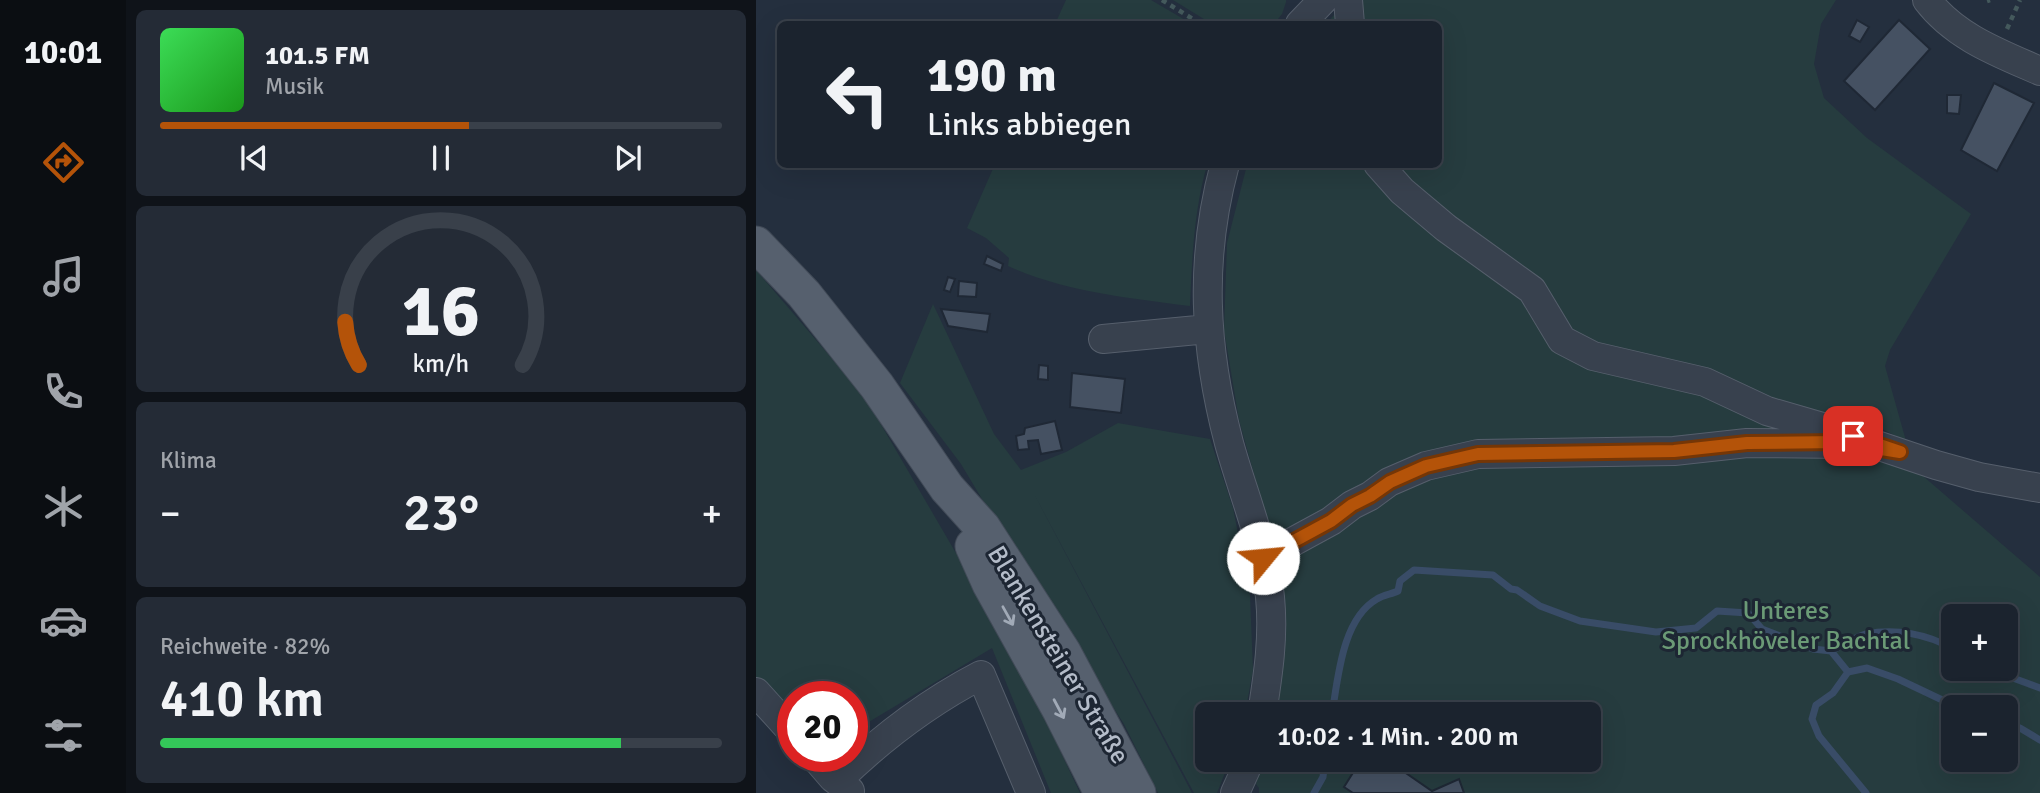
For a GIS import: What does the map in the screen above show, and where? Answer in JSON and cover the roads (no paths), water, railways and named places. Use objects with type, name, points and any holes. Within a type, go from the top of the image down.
[{"type":"main road","name":"Blankensteiner Straße","points":[[756,244],[804,294],[877,386],[947,488],[983,528],[1063,652],[1138,793]]},
{"type":"main road","name":"Blankensteiner Straße","points":[[947,488],[990,584],[1060,710],[1102,793]]},
{"type":"street","points":[[1348,0],[1350,21]]},
{"type":"street","points":[[1927,0],[1949,25],[1997,52],[2040,71]]},
{"type":"street","points":[[1224,168],[1209,240],[1208,329],[1221,410],[1263,558],[1270,595],[1272,636],[1264,702]]},
{"type":"street","points":[[1382,168],[1402,191],[1446,228],[1532,290],[1562,340],[1593,356],[1704,382],[1767,411],[1979,477],[2040,488]]},
{"type":"street","points":[[1103,339],[1208,329]]},
{"type":"street","points":[[1263,558],[1331,521],[1390,482],[1426,466],[1478,454],[1674,451],[1747,443],[1838,442],[1900,452]]},
{"type":"street","points":[[829,772],[844,787],[853,765],[950,691],[981,675],[1031,793]]},
{"type":"street","points":[[756,692],[777,715]]},
{"type":"street","points":[[1235,793],[1245,772]]},
{"type":"waterway","points":[[1334,702],[1344,650],[1356,620],[1365,608],[1377,599],[1398,591],[1400,581],[1414,570],[1493,575],[1540,606],[1580,621],[1656,632],[1696,628],[1717,611],[1748,613],[1762,629],[1813,649],[1831,651]]},
{"type":"waterway","points":[[1831,651],[1862,635],[1877,632],[1900,632],[1941,643]]},
{"type":"waterway","points":[[1831,651],[1848,672]]},
{"type":"waterway","points":[[1866,793],[1819,736],[1812,719],[1816,705],[1833,693],[1848,672],[1867,668],[1941,699]]},
{"type":"waterway","points":[[2018,680],[2040,688]]},
{"type":"waterway","points":[[2018,727],[2040,740]]},
{"type":"waterway","points":[[1314,793],[1324,772]]},
{"type":"park label","name":"Unteres Sprockhöveler Bachtal","points":[[1786,626]]}]
